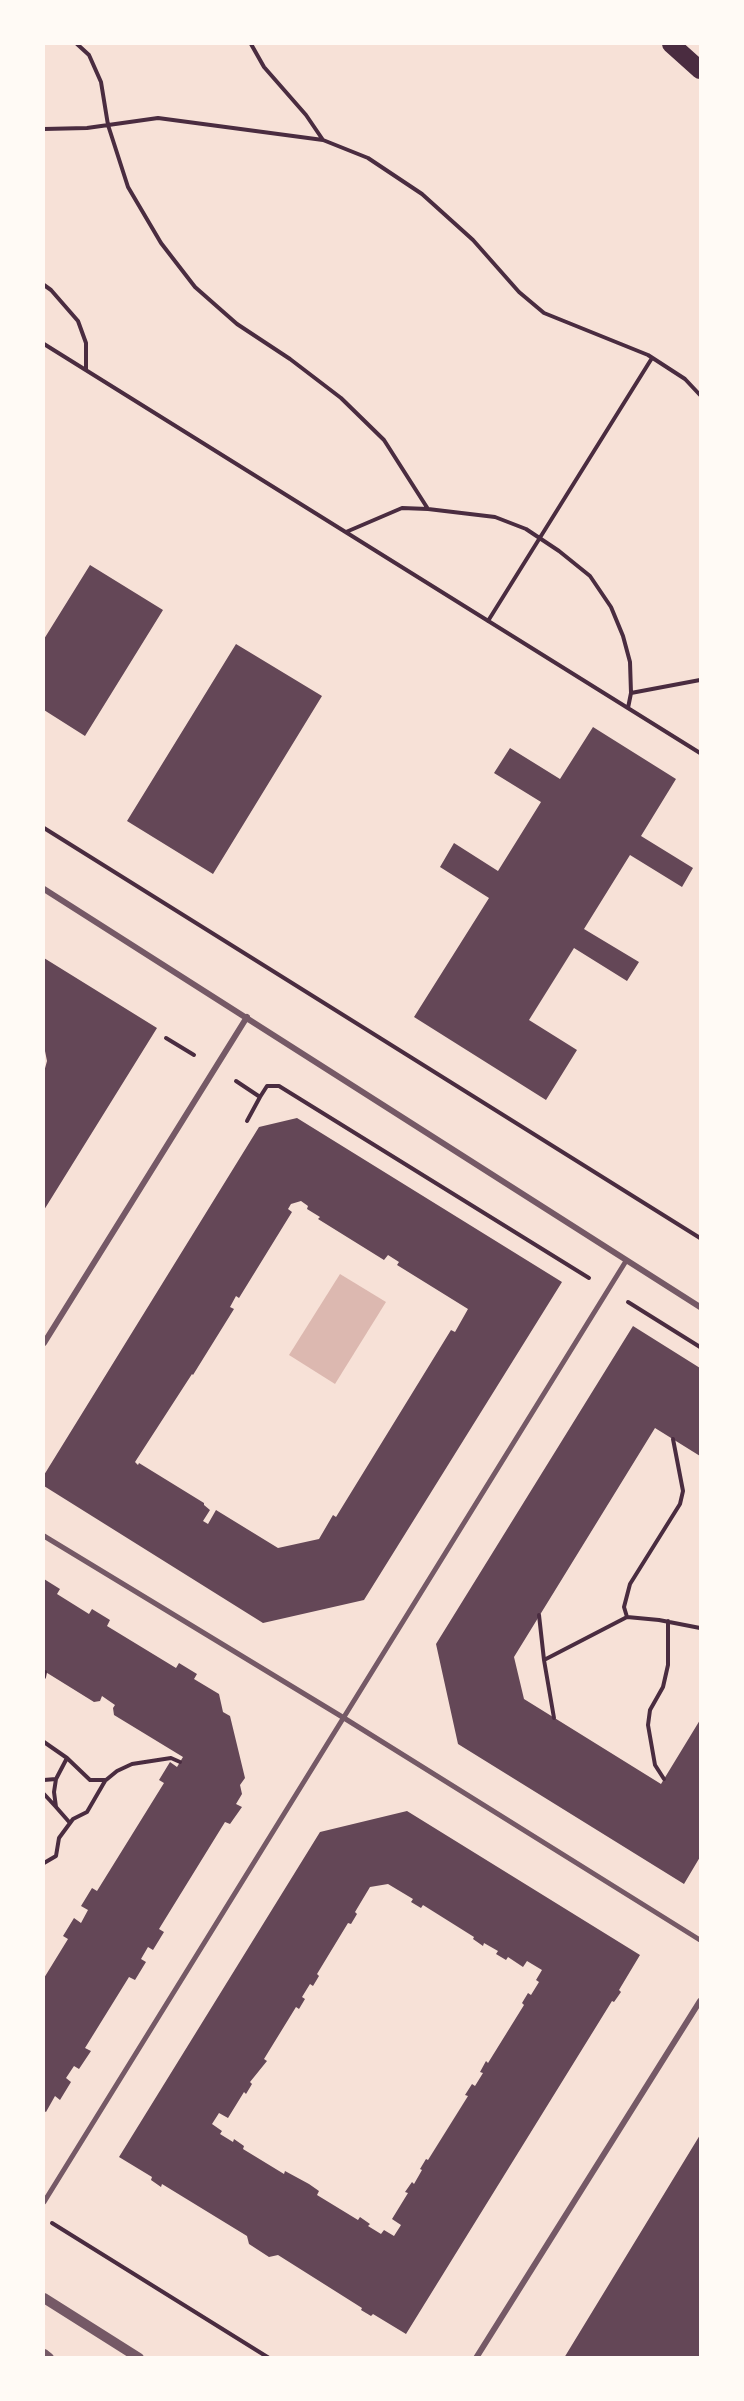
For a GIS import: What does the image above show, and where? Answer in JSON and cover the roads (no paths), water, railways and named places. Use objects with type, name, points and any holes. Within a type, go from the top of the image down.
[{"type":"highway","points":[[671,44],[700,70]]},
{"type":"street","points":[[44,889],[700,1307]]},
{"type":"street","points":[[44,1343],[248,1017]]},
{"type":"street","points":[[44,2202],[626,1261]]},
{"type":"street","points":[[44,1536],[344,1718],[700,1940]]},
{"type":"street","points":[[476,2358],[700,2001]]},
{"type":"street","points":[[44,2298],[139,2358]]},
{"type":"street","points":[[44,2354],[49,2358]]}]
